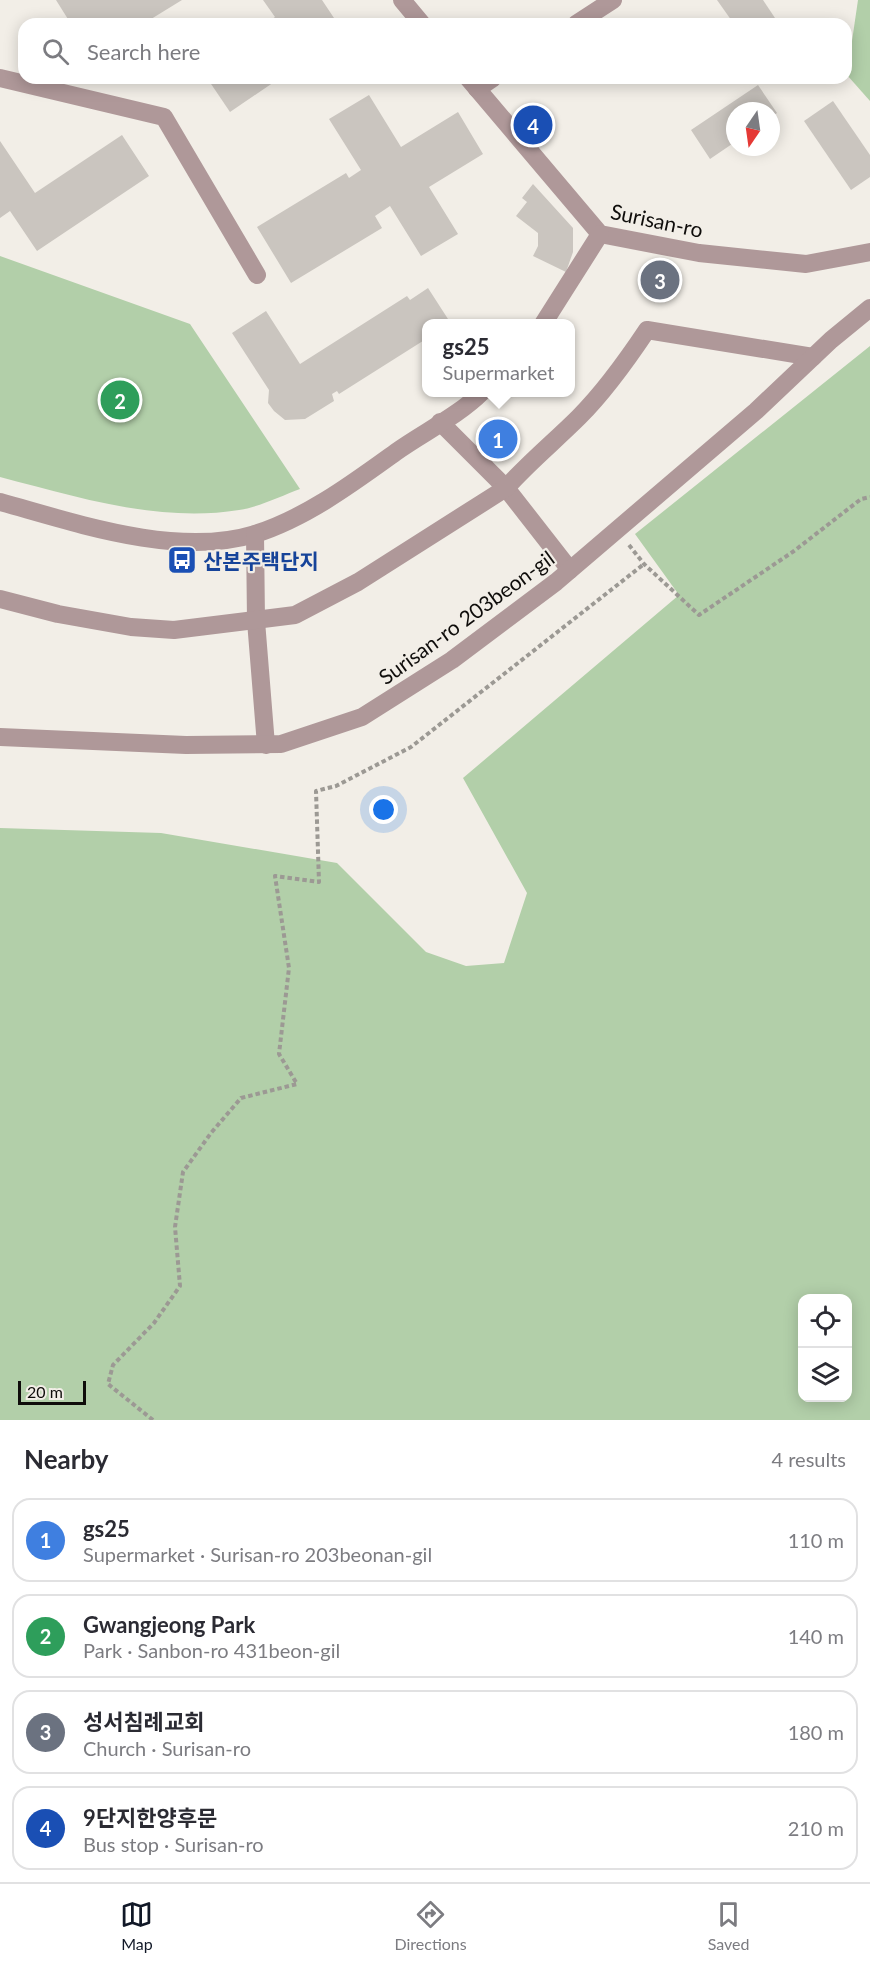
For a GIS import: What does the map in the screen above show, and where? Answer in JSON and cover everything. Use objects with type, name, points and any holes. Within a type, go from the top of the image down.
[{"type":"street","points":[[402,0],[417,18]]},
{"type":"street","points":[[585,18],[613,0]]},
{"type":"street","points":[[0,78],[18,82]]},
{"type":"street","points":[[25,84],[164,117],[257,275]]},
{"type":"street","name":"Surisan-ro","points":[[473,84],[600,234],[699,253],[806,264],[870,252]]},
{"type":"street","points":[[546,319],[600,234]]},
{"type":"street","name":"Surisan-ro 203beon-gil","points":[[0,736],[186,745],[266,745],[280,744],[362,717],[452,660],[570,570],[756,411],[813,357],[870,308]]},
{"type":"street","points":[[0,599],[58,614],[130,627],[174,630],[295,615],[358,582],[506,488],[526,466],[580,416],[626,362],[648,330],[813,357]]},
{"type":"street","points":[[0,502],[84,526],[148,538],[210,542],[255,534],[299,514],[351,485],[476,397]]},
{"type":"street","points":[[440,422],[506,488],[570,570]]},
{"type":"street","points":[[255,534],[256,621],[266,745]]},
{"type":"path","points":[[153,1420],[108,1384],[112,1365],[154,1323],[180,1286],[175,1227],[183,1172],[211,1133],[241,1098],[297,1084],[279,1054],[289,968],[275,876],[319,882],[316,791],[336,786],[411,747],[644,564],[699,615],[794,551],[861,499],[870,497]]},
{"type":"green space","points":[[858,0],[870,0],[870,101],[852,81],[852,41]]},
{"type":"green space","points":[[0,256],[190,324],[300,489],[247,509],[179,513],[149,511],[88,500],[0,477]]},
{"type":"green space","points":[[870,346],[870,1420],[0,1420],[0,828],[161,833],[337,863],[426,952],[466,966],[504,963],[527,893],[463,778],[679,595],[635,534]]},
{"type":"building","points":[[56,0],[182,0],[153,18],[67,18]]},
{"type":"building","points":[[263,0],[322,0],[334,18],[274,18]]},
{"type":"building","points":[[717,0],[763,0],[775,18],[730,18]]},
{"type":"building","points":[[211,84],[271,84],[230,112]]},
{"type":"building","points":[[758,85],[770,102],[733,102]]},
{"type":"building","points":[[369,95],[401,147],[458,112],[483,154],[429,187],[458,234],[421,256],[390,206],[375,216],[382,228],[291,283],[257,227],[346,173],[349,178],[361,170],[329,119]]},
{"type":"building","points":[[833,101],[870,155],[870,177],[851,190],[804,121]]},
{"type":"building","points":[[726,106],[726,148],[710,159],[691,130]]},
{"type":"building","points":[[122,135],[149,176],[37,251],[10,211],[0,218],[0,141],[35,193]]},
{"type":"building","points":[[533,184],[573,228],[573,252],[566,272],[533,256],[538,246],[538,233],[516,216],[527,202],[522,198]]},
{"type":"building","points":[[428,288],[448,319],[422,319],[422,342],[339,394],[337,391],[332,394],[334,401],[305,419],[285,420],[274,411],[268,403],[269,390],[232,333],[266,311],[300,364],[407,296],[410,300]]},
{"type":"place","name":"9단지한양후문","points":[[533,125]]},
{"type":"place","name":"성서침례교회","points":[[660,280]]},
{"type":"place","name":"Gwangjeong Park","points":[[120,400]]},
{"type":"place","name":"gs25","points":[[498,439]]},
{"type":"place","name":"산본주택단지","points":[[182,560]]}]
